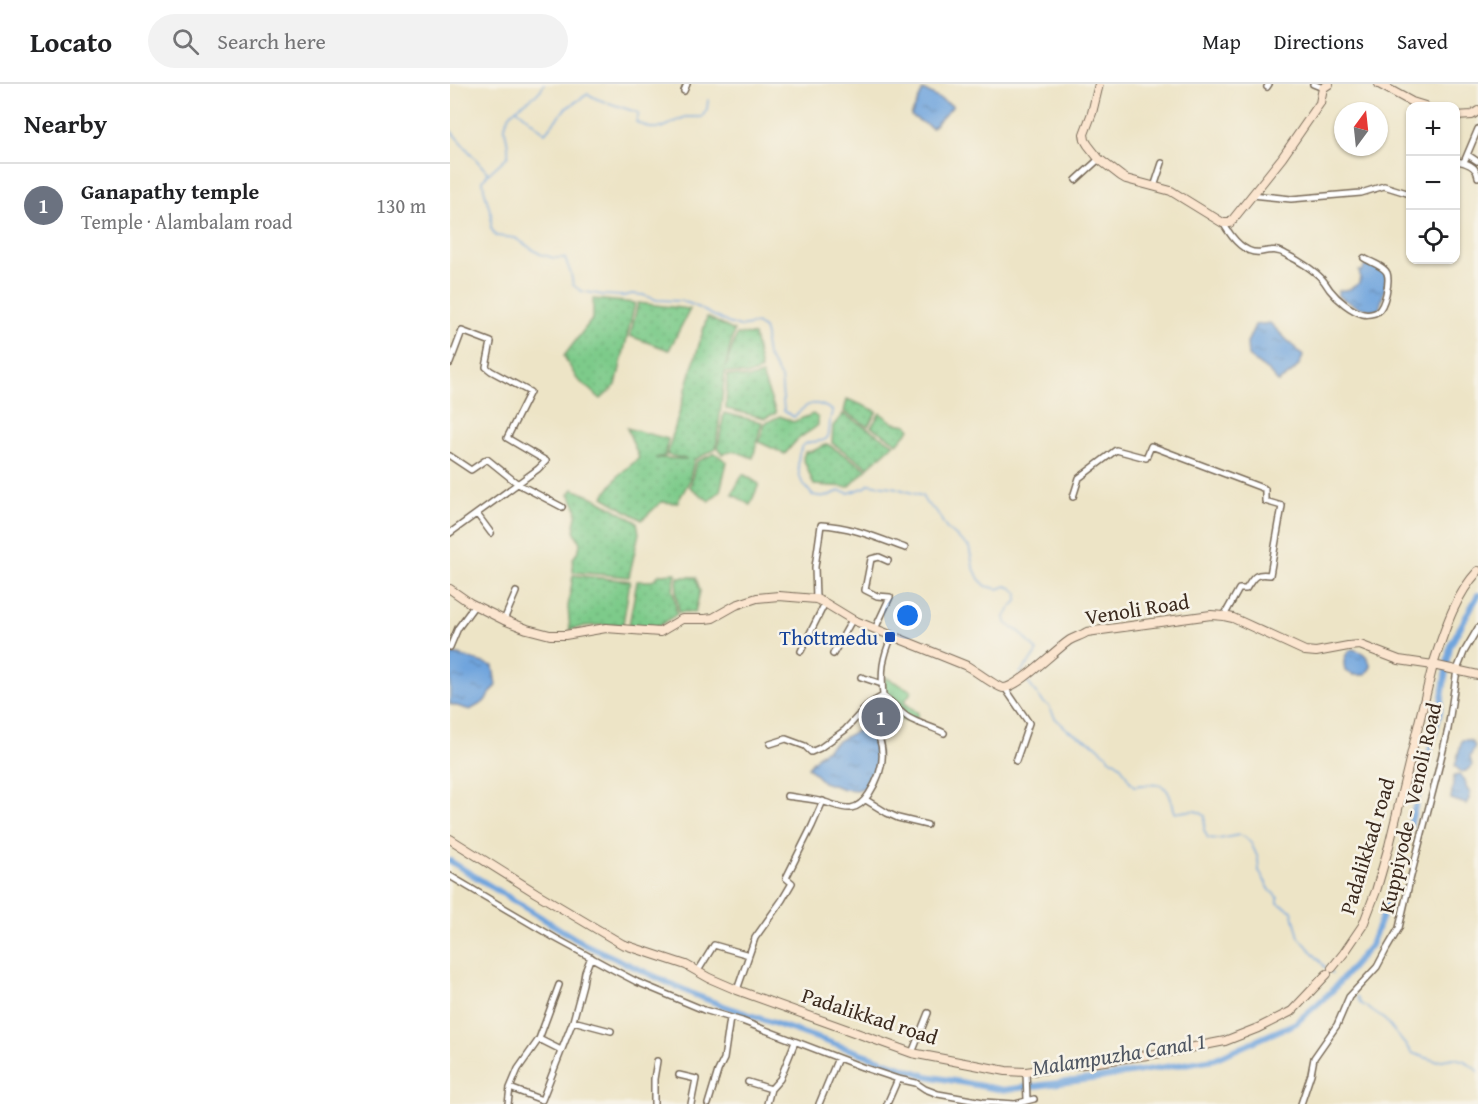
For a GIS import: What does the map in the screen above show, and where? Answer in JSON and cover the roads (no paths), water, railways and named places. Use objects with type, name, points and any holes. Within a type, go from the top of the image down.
[{"type":"street","points":[[684,91],[687,84]]},
{"type":"street","points":[[1099,84],[1084,134],[1085,140],[1100,159],[1115,172],[1126,179],[1171,191],[1218,219],[1231,236],[1250,251],[1258,253],[1270,250],[1286,254],[1320,276],[1330,290],[1350,308],[1366,315],[1380,309],[1388,284],[1387,273],[1383,268],[1364,258]]},
{"type":"street","points":[[1222,223],[1230,223],[1282,158],[1320,103],[1326,86],[1314,84]]},
{"type":"street","points":[[1379,84],[1412,102]]},
{"type":"street","points":[[1460,116],[1477,114]]},
{"type":"street","points":[[1464,162],[1478,129]]},
{"type":"street","points":[[1468,155],[1477,161]]},
{"type":"street","points":[[1076,180],[1100,159]]},
{"type":"street","points":[[1460,162],[1472,166],[1478,172],[1478,177]]},
{"type":"street","points":[[1154,187],[1162,163]]},
{"type":"street","points":[[1252,195],[1291,199],[1361,193],[1384,186],[1406,193]]},
{"type":"street","points":[[450,363],[462,331],[491,342],[486,367],[530,392],[507,438],[546,461],[538,470],[450,533]]},
{"type":"street","points":[[1073,497],[1079,478],[1116,450],[1146,458],[1151,446],[1265,489],[1265,501],[1282,506],[1270,575],[1255,576],[1246,590],[1239,589],[1224,616]]},
{"type":"street","points":[[450,456],[471,470],[487,459],[518,484],[562,507]]},
{"type":"street","points":[[477,514],[492,533]]},
{"type":"street","points":[[816,599],[816,567],[821,525],[838,526],[905,548]]},
{"type":"street","points":[[875,629],[890,597],[877,597],[865,590],[871,559],[879,557],[888,561]]},
{"type":"street","name":"Padalikkad road","points":[[450,839],[622,944],[686,965],[737,990],[912,1053],[1006,1071],[1026,1072],[1169,1052],[1225,1041],[1292,1011],[1344,953],[1363,925],[1389,846],[1442,636],[1456,602],[1478,571]]},
{"type":"street","points":[[450,589],[504,620],[527,629],[565,636],[606,628],[660,632],[682,619],[713,618],[736,605],[757,598],[779,596],[816,599],[852,620],[967,666],[998,687],[1005,688],[1029,723],[1016,761]]},
{"type":"street","points":[[504,620],[516,592]]},
{"type":"street","points":[[801,651],[825,603]]},
{"type":"street","points":[[450,647],[458,628],[475,605]]},
{"type":"street","name":"Venoli Road","points":[[1005,688],[1020,681],[1071,640],[1087,633],[1211,615],[1233,618],[1305,651],[1316,652],[1360,645],[1399,660],[1435,665],[1478,675]]},
{"type":"street","points":[[833,654],[852,620]]},
{"type":"street","points":[[450,627],[458,628]]},
{"type":"street","name":"Kuppiyode - Venoli Road","points":[[1301,1104],[1314,1058],[1337,1025],[1349,997],[1377,967],[1399,928],[1441,761],[1457,670],[1478,628]]},
{"type":"street","points":[[883,696],[882,665],[892,636]]},
{"type":"street","points":[[861,676],[882,684]]},
{"type":"street","points":[[770,744],[786,739],[805,746],[811,752],[845,730],[869,704],[883,696]]},
{"type":"street","points":[[883,696],[910,718],[944,733]]},
{"type":"street","points":[[870,715],[873,703]]},
{"type":"street","points":[[787,796],[823,801],[844,808],[857,806],[866,800],[882,769],[882,754],[879,733],[870,715],[863,711]]},
{"type":"street","points":[[866,800],[898,818],[927,825]]},
{"type":"street","points":[[737,990],[755,938],[792,883],[786,878],[823,801]]},
{"type":"street","points":[[450,876],[555,938],[637,982],[704,1010],[898,1079],[916,1083],[938,1094],[983,1102],[1015,1104],[1030,1100],[1026,1072]]},
{"type":"street","points":[[698,971],[714,945],[748,958]]},
{"type":"street","points":[[510,1088],[542,1100],[573,1021],[591,957]]},
{"type":"street","points":[[508,1104],[510,1088],[518,1068],[539,1039],[559,985]]},
{"type":"street","points":[[912,1053],[928,1013]]},
{"type":"street","points":[[708,1104],[724,1059],[730,1018]]},
{"type":"street","points":[[573,1021],[611,1031]]},
{"type":"street","points":[[539,1039],[561,1050]]},
{"type":"street","points":[[767,1104],[771,1089],[780,1079],[795,1042]]},
{"type":"street","points":[[819,1104],[838,1058]]},
{"type":"street","points":[[654,1104],[657,1061]]},
{"type":"street","points":[[679,1075],[696,1079],[691,1104]]},
{"type":"street","points":[[887,1104],[898,1079]]},
{"type":"street","points":[[748,1082],[771,1089]]},
{"type":"water","points":[[923,90],[953,106],[932,128],[911,116]]},
{"type":"water","points":[[1366,264],[1386,273],[1385,288],[1379,310],[1362,308],[1338,296],[1338,291],[1350,289],[1359,283],[1359,271],[1362,271]]},
{"type":"water","points":[[1270,323],[1303,356],[1296,368],[1278,382],[1248,356],[1247,343],[1255,325]]},
{"type":"water","points":[[1352,649],[1365,655],[1368,660],[1371,667],[1365,675],[1354,675],[1345,671],[1344,659]]},
{"type":"water","points":[[452,653],[493,666],[496,686],[484,702],[470,710],[450,704]]},
{"type":"water","points":[[863,728],[875,730],[879,753],[873,776],[866,787],[857,790],[844,789],[823,782],[808,767],[833,744]]},
{"type":"water","points":[[1462,740],[1470,740],[1475,746],[1470,757],[1472,765],[1466,771],[1461,772],[1455,766]]},
{"type":"water","points":[[1459,775],[1465,780],[1470,792],[1466,804],[1451,799],[1454,776]]},
{"type":"waterway","points":[[544,84],[535,95],[512,112],[508,118],[505,126],[508,156],[483,180],[491,214],[491,228],[496,236],[515,238],[540,254],[565,258],[573,285],[581,291],[603,295],[643,295],[657,300],[681,301],[728,323],[740,327],[756,324],[764,329],[767,355],[781,378],[784,411],[794,417],[812,404],[822,405],[833,411],[827,438],[805,444],[800,451],[798,466],[803,484],[812,495],[825,497],[840,491],[849,493],[869,484],[893,487],[922,496],[926,503],[937,512],[946,528],[969,547],[973,566],[979,579],[986,586],[998,589],[1006,586],[1018,593],[1017,601],[1005,617],[1006,623],[1020,632],[1037,651],[1021,674]]},
{"type":"waterway","points":[[517,109],[545,133],[565,109],[588,94],[639,113],[636,122],[650,128],[662,128],[685,117],[702,117],[707,109],[708,100]]},
{"type":"waterway","points":[[450,130],[488,173]]},
{"type":"waterway","name":"Malampuzha Canal 1","points":[[450,861],[584,944],[695,995],[927,1076],[1003,1090],[1098,1078],[1214,1059],[1296,1023],[1331,992],[1371,945],[1386,906],[1410,826],[1439,716],[1450,646],[1478,595]]},
{"type":"waterway","points":[[1026,680],[1043,702],[1049,706],[1055,718],[1068,730],[1096,745],[1121,766],[1134,786],[1159,785],[1167,790],[1175,813],[1191,811],[1202,813],[1205,816],[1204,830],[1208,838],[1219,839],[1239,835],[1245,837],[1251,843],[1258,858],[1259,871],[1270,890],[1278,898],[1278,903],[1292,911],[1299,937],[1332,973]]},
{"type":"waterway","points":[[1357,997],[1360,1003],[1384,1019],[1412,1053],[1436,1061],[1454,1058],[1465,1061],[1478,1071]]},
{"type":"place","name":"Thottmedu","points":[[890,637]]},
{"type":"place","name":"Ganapathy temple","points":[[881,717]]}]
